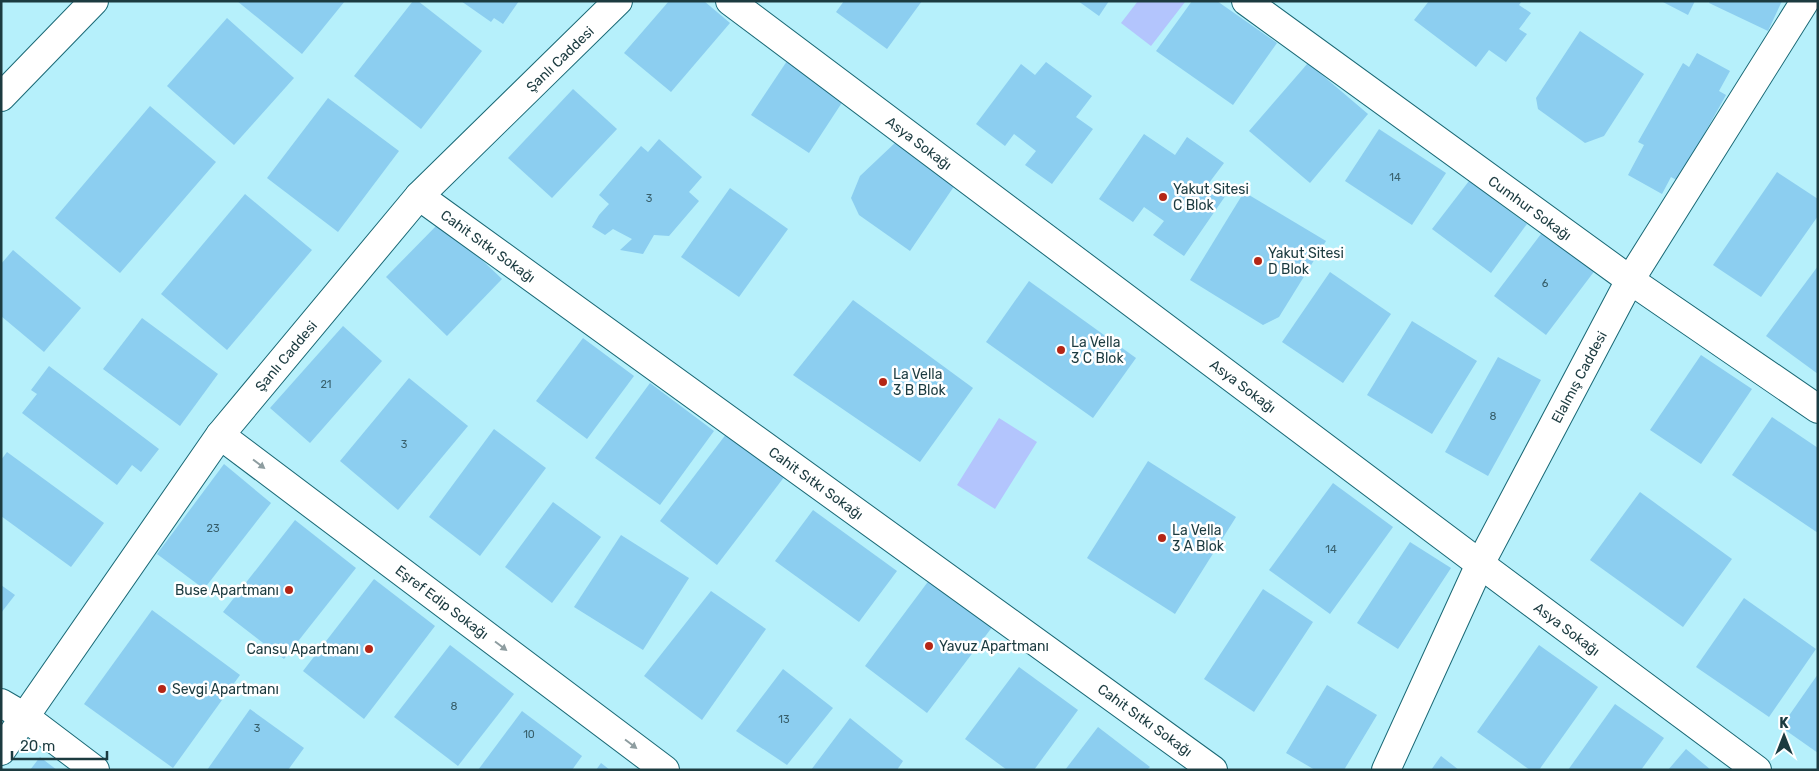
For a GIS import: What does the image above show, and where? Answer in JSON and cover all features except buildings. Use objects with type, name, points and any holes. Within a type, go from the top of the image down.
[{"type":"street","points":[[1,97],[94,1]]},
{"type":"street","name":"Şanlı Caddesi","points":[[1,751],[220,435],[420,196],[618,1]]},
{"type":"street","name":"Asya Sokağı","points":[[730,1],[1757,770]]},
{"type":"street","name":"Cumhur Sokağı","points":[[1246,1],[1630,280],[1818,409]]},
{"type":"street","name":"Elalmış Caddesi","points":[[1386,770],[1480,564],[1630,280],[1805,1]]},
{"type":"street","name":"Cahit Sıtkı Sokağı","points":[[420,196],[1213,770]]},
{"type":"street","name":"Eşref Edip Sokağı","points":[[220,435],[665,770]]},
{"type":"street","points":[[1,703],[25,717],[95,770]]},
{"type":"water","points":[[1138,1],[1185,2],[1151,46],[1121,23]]},
{"type":"water","points":[[999,418],[1037,442],[995,509],[957,485]]},
{"type":"place","name":"Yakut Sitesi C Blok","points":[[1163,197]]},
{"type":"place","name":"Yakut Sitesi D Blok","points":[[1258,261]]},
{"type":"place","name":"La Vella 3 C Blok","points":[[1061,350]]},
{"type":"place","name":"La Vella 3 B Blok","points":[[883,382]]},
{"type":"place","name":"La Vella 3 A Blok","points":[[1162,538]]},
{"type":"place","name":"Buse Apartmanı","points":[[289,590]]},
{"type":"place","name":"Yavuz Apartmanı","points":[[929,646]]},
{"type":"place","name":"Cansu Apartmanı","points":[[369,649]]},
{"type":"place","name":"Sevgi Apartmanı","points":[[162,689]]}]
